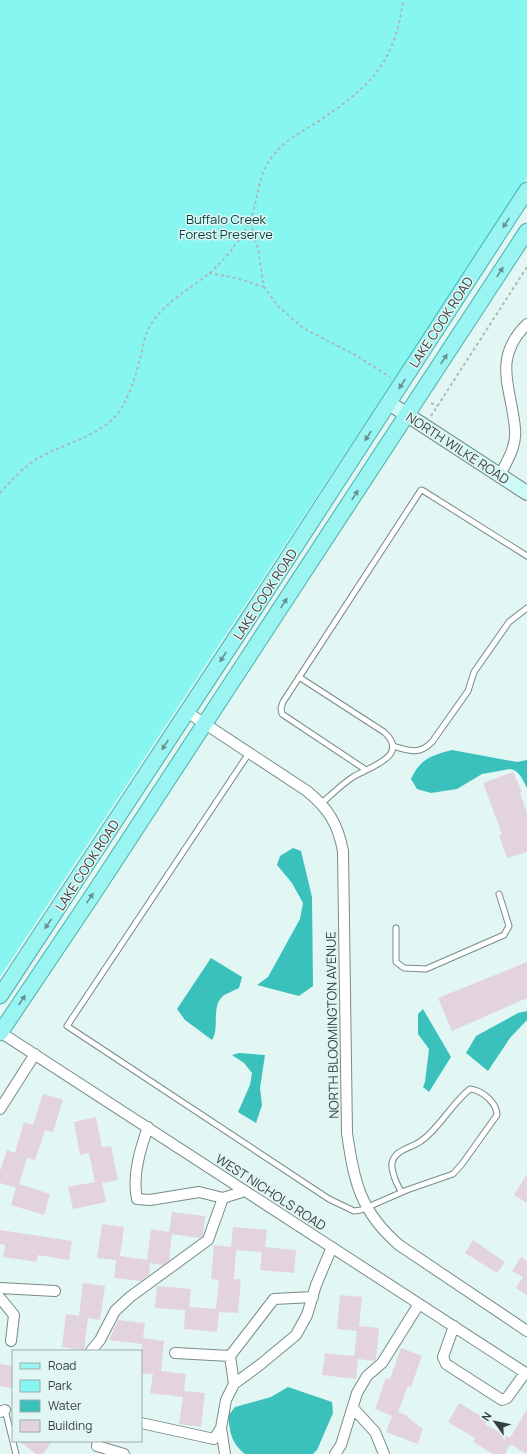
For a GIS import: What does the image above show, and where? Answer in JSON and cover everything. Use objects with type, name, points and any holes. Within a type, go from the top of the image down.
[{"type":"main road","name":"LAKE COOK ROAD","points":[[0,996],[389,404],[527,190]]},
{"type":"main road","name":"LAKE COOK ROAD","points":[[0,1032],[527,232]]},
{"type":"street","points":[[500,475],[513,449],[516,430],[506,372],[508,352],[527,324]]},
{"type":"street","name":"NORTH WILKE ROAD","points":[[389,404],[527,493]]},
{"type":"street","name":"NORTH BLOOMINGTON AVENUE","points":[[187,712],[307,791],[322,803],[335,822],[341,837],[343,851],[347,1133],[353,1174],[360,1194],[367,1207],[381,1230],[399,1245],[527,1331]]},
{"type":"street","name":"WEST NICHOLS ROAD","points":[[0,1032],[526,1374]]},
{"type":"street","points":[[0,1109],[36,1054]]},
{"type":"street","points":[[148,1127],[139,1156],[134,1188],[137,1199],[150,1200],[199,1192],[223,1198],[245,1191]]},
{"type":"street","points":[[92,1350],[100,1340],[115,1311],[130,1297],[208,1240],[223,1198]]},
{"type":"street","points":[[225,1454],[221,1428],[226,1400],[234,1384],[296,1335],[307,1315],[332,1247]]},
{"type":"street","points":[[0,1288],[55,1291]]},
{"type":"street","points":[[234,1384],[230,1356],[274,1299],[313,1297]]},
{"type":"street","points":[[0,1298],[14,1315],[11,1341]]},
{"type":"street","points":[[335,1454],[341,1445],[357,1393],[367,1376],[382,1363],[419,1304]]},
{"type":"street","points":[[454,1326],[443,1357],[446,1364],[452,1368],[502,1400],[507,1398],[526,1374]]},
{"type":"street","points":[[175,1353],[230,1356]]},
{"type":"street","points":[[353,1408],[376,1432],[384,1454]]},
{"type":"street","points":[[142,1423],[214,1440],[221,1428]]},
{"type":"street","points":[[98,1442],[97,1446],[124,1454]]},
{"type":"lane","points":[[366,770],[282,714],[281,708],[283,702],[420,490],[527,556]]},
{"type":"lane","points":[[393,746],[416,752],[426,748],[432,742],[468,692],[474,672],[509,622],[527,609]]},
{"type":"lane","points":[[299,677],[384,732],[392,739],[393,746],[387,758],[378,765],[351,778],[322,803]]},
{"type":"lane","points":[[249,753],[67,1026],[329,1199],[354,1211],[453,1174],[462,1164],[497,1115],[497,1109],[492,1102],[476,1090],[470,1089],[461,1096],[422,1141],[398,1152],[392,1163],[395,1178],[402,1192]]},
{"type":"lane","points":[[396,928],[396,962],[404,968],[426,969],[504,935],[509,926],[499,894]]},
{"type":"lane","points":[[3,1411],[12,1441]]},
{"type":"lane","points":[[12,1442],[16,1454]]},
{"type":"path","points":[[0,493],[18,474],[36,459],[102,427],[117,414],[128,396],[147,332],[160,313],[186,288],[209,273],[232,249],[250,222],[259,184],[266,164],[277,150],[289,140],[349,101],[370,82],[393,43],[401,18],[403,0]]},
{"type":"path","points":[[250,222],[258,249],[264,287],[278,306],[303,328],[357,356],[402,384]]},
{"type":"path","points":[[424,426],[527,267]]},
{"type":"path","points":[[209,273],[236,278],[264,287]]},
{"type":"path","points":[[420,396],[437,406]]},
{"type":"green space","name":"Buffalo Creek Forest Preserve","points":[[0,0],[527,0],[527,178],[0,977]]},
{"type":"water","points":[[452,750],[517,762],[527,760],[527,788],[518,773],[510,769],[482,774],[457,789],[431,793],[417,789],[411,779],[418,767],[433,756]]},
{"type":"water","points":[[293,848],[301,851],[312,897],[313,986],[299,996],[257,985],[268,977],[300,919],[303,903],[292,883],[277,865],[280,856]]},
{"type":"water","points":[[211,958],[242,977],[239,988],[222,997],[219,1002],[212,1040],[185,1020],[177,1009]]},
{"type":"water","points":[[423,1009],[451,1057],[429,1092],[423,1087],[429,1049],[418,1034],[418,1014]]},
{"type":"water","points":[[527,1011],[527,1020],[510,1038],[488,1071],[466,1053],[476,1036],[518,1013]]},
{"type":"water","points":[[239,1053],[265,1055],[260,1088],[262,1105],[256,1123],[238,1112],[250,1085],[252,1073],[244,1063],[232,1055]]},
{"type":"water","points":[[288,1387],[332,1402],[333,1413],[317,1450],[313,1454],[245,1454],[240,1450],[232,1437],[228,1416],[235,1407],[271,1397]]},
{"type":"building","points":[[513,772],[522,792],[520,793],[527,813],[527,852],[507,858],[499,835],[502,834],[483,783]]},
{"type":"building","points":[[527,962],[527,998],[452,1031],[438,998]]},
{"type":"building","points":[[43,1094],[63,1100],[53,1132],[45,1130],[35,1160],[27,1158],[19,1184],[50,1194],[44,1215],[11,1205],[16,1188],[0,1183],[0,1171],[7,1150],[15,1153],[24,1122],[33,1125]]},
{"type":"building","points":[[96,1117],[102,1147],[111,1146],[118,1180],[102,1183],[106,1202],[73,1209],[68,1187],[95,1182],[89,1153],[80,1155],[74,1122]]},
{"type":"building","points":[[527,1174],[527,1203],[514,1195]]},
{"type":"building","points":[[172,1212],[205,1216],[203,1236],[200,1238],[172,1234],[169,1261],[163,1265],[150,1263],[149,1275],[141,1281],[114,1278],[116,1260],[97,1258],[102,1224],[124,1227],[120,1256],[147,1260],[151,1229],[169,1232]]},
{"type":"building","points":[[233,1227],[267,1230],[265,1247],[296,1250],[294,1273],[260,1270],[262,1252],[236,1250],[234,1279],[241,1279],[238,1313],[219,1312],[217,1332],[184,1329],[185,1310],[155,1308],[157,1286],[191,1289],[189,1307],[216,1309],[219,1280],[211,1279],[214,1245],[231,1247]]},
{"type":"building","points":[[0,1230],[72,1241],[69,1260],[38,1255],[37,1262],[3,1257],[5,1245],[0,1244]]},
{"type":"building","points":[[473,1240],[505,1262],[497,1273],[465,1253]]},
{"type":"building","points":[[521,1257],[527,1261],[527,1295],[516,1288],[523,1277],[512,1271]]},
{"type":"building","points":[[83,1283],[105,1286],[100,1320],[88,1318],[84,1350],[62,1347],[66,1314],[79,1316]]},
{"type":"building","points":[[340,1295],[362,1297],[359,1326],[379,1328],[376,1359],[374,1361],[358,1359],[356,1379],[322,1375],[325,1353],[354,1356],[357,1331],[337,1329]]},
{"type":"building","points":[[118,1320],[145,1323],[143,1338],[164,1341],[161,1371],[186,1374],[184,1391],[205,1393],[201,1427],[179,1424],[183,1397],[150,1393],[153,1374],[142,1373],[142,1344],[109,1340]]},
{"type":"building","points":[[401,1348],[422,1356],[411,1387],[408,1386],[398,1412],[408,1416],[407,1417],[423,1429],[418,1444],[386,1432],[392,1416],[375,1409],[386,1378],[390,1379]]},
{"type":"building","points":[[0,1364],[12,1366],[12,1388],[0,1386]]},
{"type":"building","points":[[459,1403],[488,1420],[485,1424],[510,1438],[527,1409],[527,1454],[510,1444],[505,1454],[493,1454],[473,1442],[475,1438],[448,1422]]},
{"type":"building","points":[[20,1442],[51,1442],[43,1454],[36,1454]]}]
